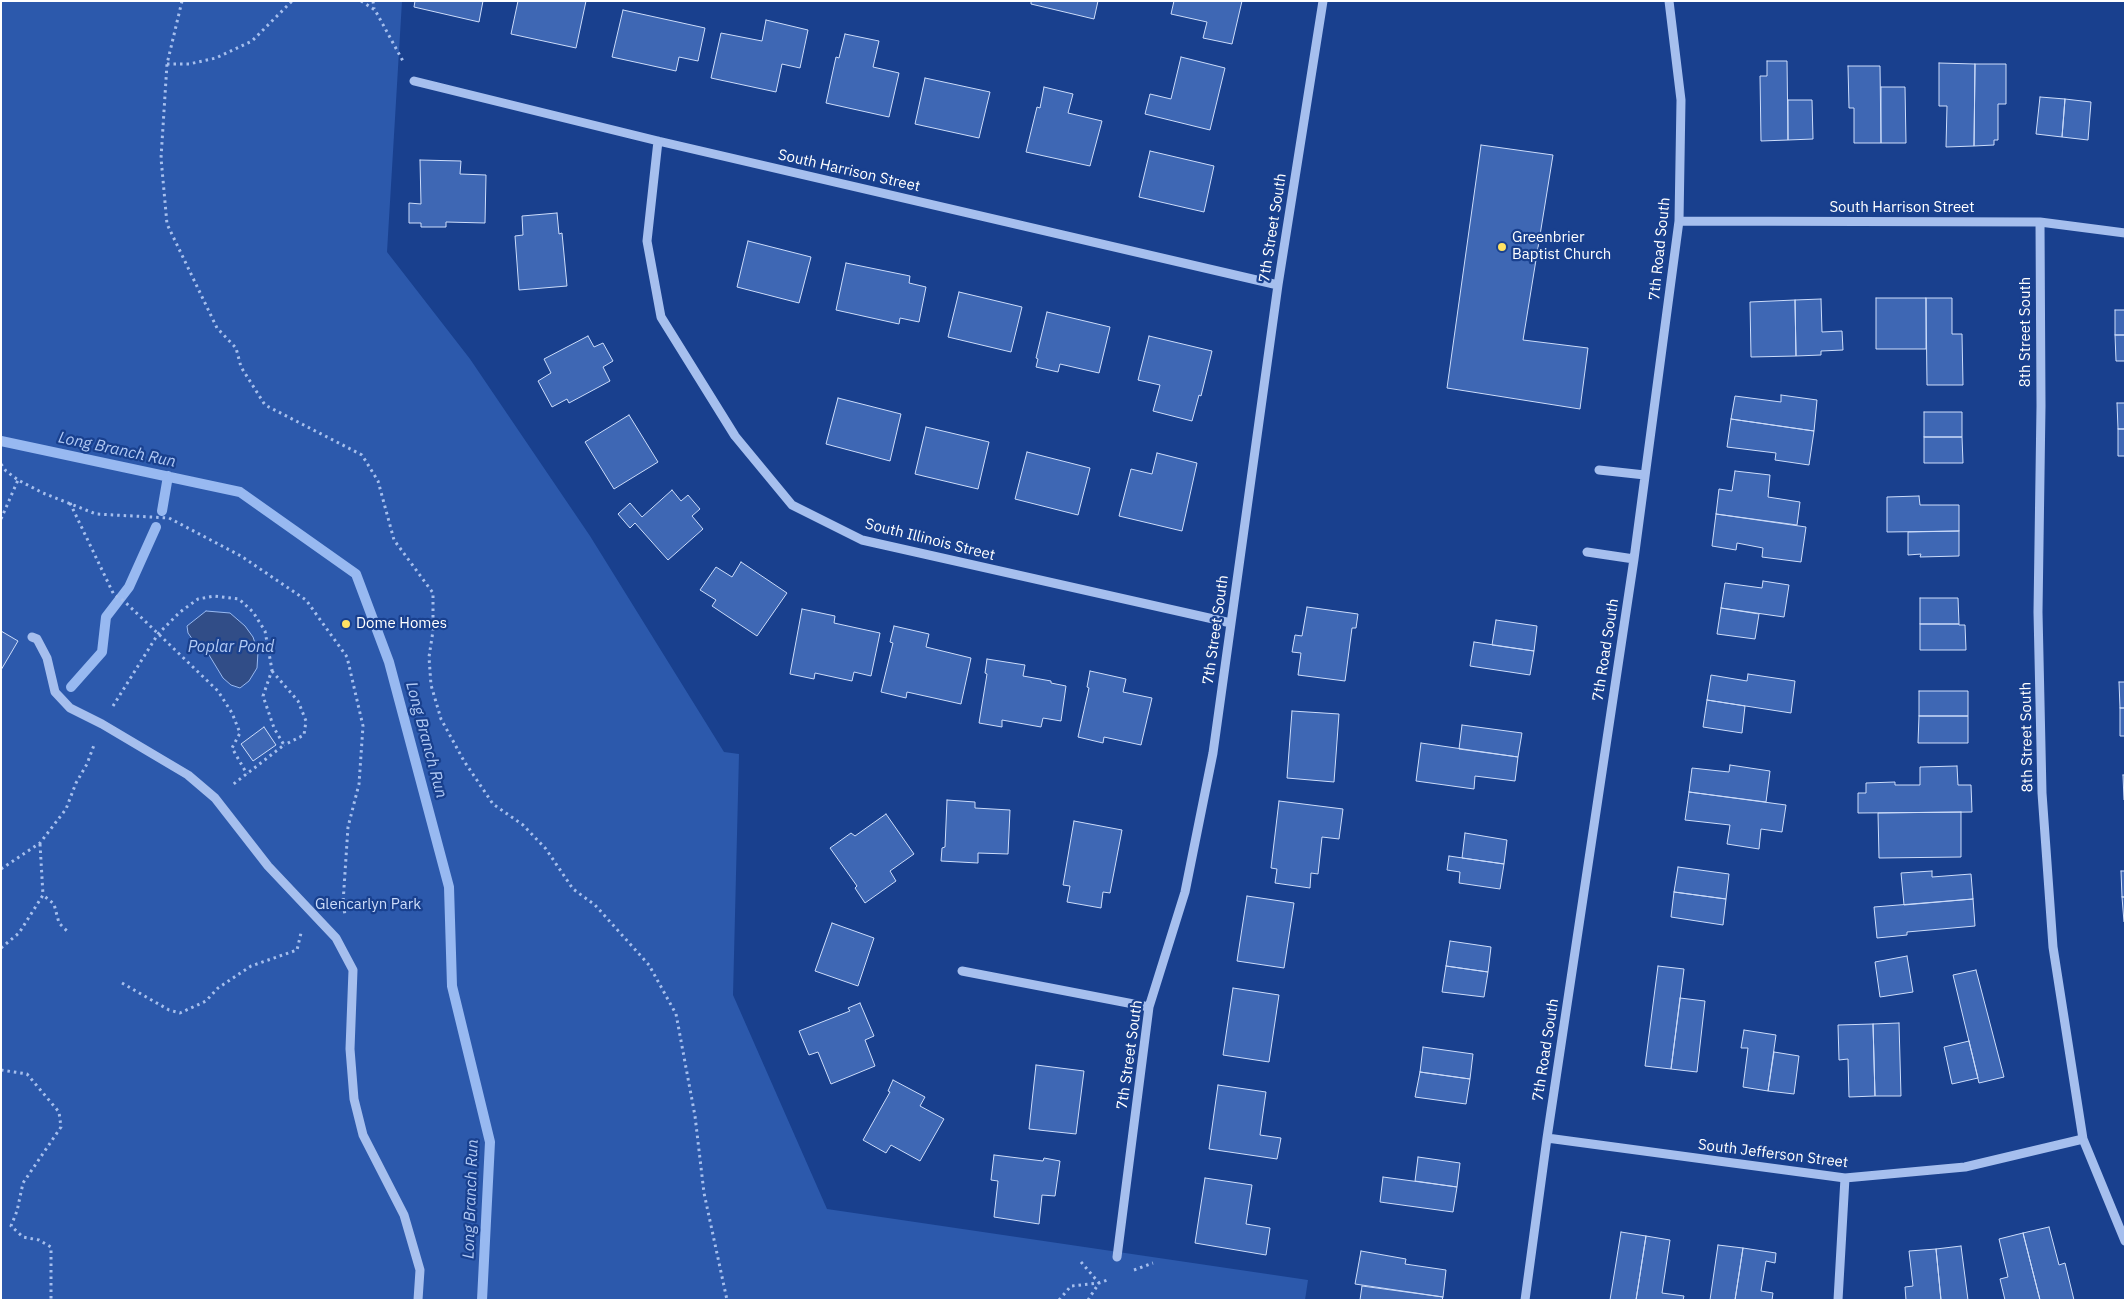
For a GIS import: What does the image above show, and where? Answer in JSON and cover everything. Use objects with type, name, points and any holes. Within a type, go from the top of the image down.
[{"type":"street","name":"7th Street South","points":[[1117,1257],[1149,1007],[1185,892],[1213,753],[1278,285],[1323,1]]},
{"type":"street","name":"7th Road South","points":[[1525,1300],[1547,1138],[1634,559],[1679,221],[1680,100],[1669,1]]},
{"type":"street","name":"South Harrison Street","points":[[414,81],[1278,285]]},
{"type":"street","name":"South Illinois Street","points":[[658,140],[647,241],[660,317],[735,436],[792,505],[862,540],[1231,623]]},
{"type":"street","name":"South Harrison Street","points":[[1679,221],[2040,222],[2125,233]]},
{"type":"street","name":"8th Street South","points":[[2040,222],[2041,406],[2038,612],[2042,793],[2053,946],[2083,1139],[2125,1241]]},
{"type":"street","points":[[1599,470],[1645,475]]},
{"type":"street","points":[[1588,552],[1634,559]]},
{"type":"street","points":[[32,637],[37,639],[47,658],[55,692],[70,708],[102,724],[188,775],[215,798],[268,866],[303,896],[315,915],[336,938],[353,970],[350,1049],[354,1099],[363,1135],[404,1215],[420,1270],[418,1300]]},
{"type":"street","points":[[962,971],[1149,1007]]},
{"type":"street","name":"South Jefferson Street","points":[[1547,1138],[1845,1178],[1965,1167],[2083,1139]]},
{"type":"street","points":[[1838,1300],[1845,1178]]},
{"type":"path","points":[[182,1],[166,64],[161,158],[167,224],[217,328],[236,348],[241,367],[265,405],[362,455],[378,481],[394,540],[433,593],[429,657],[431,685],[440,719],[459,752],[493,804],[523,825],[546,849],[573,888],[595,904],[649,965],[676,1014],[695,1116],[707,1210],[726,1300]]},
{"type":"path","points":[[166,64],[189,64],[216,58],[252,41],[292,1]]},
{"type":"path","points":[[361,1],[374,10]]},
{"type":"path","points":[[373,1],[374,10],[414,81]]},
{"type":"path","points":[[1,464],[18,480],[43,493],[96,514],[169,518],[242,556],[306,600],[347,657],[363,726],[359,784],[348,828],[344,903],[346,922]]},
{"type":"path","points":[[1,518],[18,480]]},
{"type":"path","points":[[70,503],[114,595],[124,601],[218,692],[232,713],[240,733],[232,748],[247,774]]},
{"type":"path","points":[[1,869],[40,843],[66,809],[76,782],[87,764],[102,724],[158,634],[180,612],[198,599],[214,596],[239,599],[253,612],[265,631],[272,670],[263,696],[274,728],[284,745]]},
{"type":"path","points":[[215,798],[284,745],[304,735],[306,721],[298,701],[272,670]]},
{"type":"path","points":[[1,948],[19,933],[43,896],[40,843]]},
{"type":"path","points":[[43,896],[54,904],[59,923],[67,931]]},
{"type":"path","points":[[122,983],[169,1010],[180,1013],[206,1001],[218,988],[252,966],[297,950],[302,931],[307,922],[315,915]]},
{"type":"path","points":[[1,1070],[27,1074],[59,1112],[61,1127],[23,1183],[17,1211],[11,1226],[23,1237],[39,1240],[51,1247],[52,1300]]},
{"type":"path","points":[[1081,1262],[1099,1283]]},
{"type":"path","points":[[1126,1273],[1152,1264]]},
{"type":"path","points":[[1058,1300],[1071,1286],[1099,1283],[1117,1277]]},
{"type":"path","points":[[1088,1300],[1099,1283]]},
{"type":"green space","name":"Glencarlyn Park","points":[[1,1],[402,1],[387,252],[470,359],[590,536],[724,752],[739,754],[733,995],[827,1209],[1308,1280],[1305,1300],[1,1300]]},
{"type":"water","name":"Poplar Pond","points":[[206,611],[230,613],[245,626],[253,637],[258,652],[257,668],[249,681],[240,688],[231,685],[223,678],[203,645],[193,640],[188,633],[187,626]]},
{"type":"building","points":[[415,1],[483,1],[479,22],[414,7]]},
{"type":"building","points":[[518,1],[586,1],[576,48],[511,34]]},
{"type":"building","points":[[1031,1],[1098,1],[1094,19],[1031,4]]},
{"type":"building","points":[[1174,1],[1242,1],[1232,44],[1203,38],[1207,22],[1171,14]]},
{"type":"building","points":[[623,10],[705,28],[698,61],[679,57],[676,71],[612,57]]},
{"type":"building","points":[[766,20],[808,30],[800,68],[782,64],[776,92],[711,78],[721,33],[762,41]]},
{"type":"building","points":[[845,34],[879,41],[873,67],[899,73],[889,117],[826,103],[836,57],[839,58]]},
{"type":"building","points":[[1181,57],[1225,68],[1210,130],[1145,114],[1150,94],[1171,99]]},
{"type":"building","points":[[1767,61],[1787,61],[1788,140],[1761,141],[1760,76],[1767,76]]},
{"type":"building","points":[[1939,63],[1975,64],[1974,146],[1946,147],[1947,106],[1939,106]]},
{"type":"building","points":[[1975,64],[2006,64],[2006,104],[1998,104],[1998,140],[1994,140],[1994,145],[1974,146]]},
{"type":"building","points":[[1848,66],[1880,66],[1881,143],[1854,143],[1854,108],[1849,108]]},
{"type":"building","points":[[925,78],[990,92],[979,138],[915,124]]},
{"type":"building","points":[[1044,87],[1073,94],[1068,113],[1102,121],[1090,166],[1026,152],[1037,107],[1040,108]]},
{"type":"building","points":[[1881,87],[1905,87],[1906,143],[1881,143]]},
{"type":"building","points":[[2040,97],[2065,99],[2062,137],[2036,134]]},
{"type":"building","points":[[2065,99],[2091,102],[2088,140],[2062,137]]},
{"type":"building","points":[[1788,100],[1812,100],[1813,139],[1788,140]]},
{"type":"building","name":"Greenbrier Baptist Church","points":[[1481,145],[1553,155],[1523,340],[1588,348],[1580,409],[1447,388]]},
{"type":"building","points":[[1150,151],[1214,166],[1204,212],[1139,197]]},
{"type":"building","points":[[420,160],[461,161],[460,174],[486,175],[485,223],[446,222],[446,227],[421,227],[421,223],[409,223],[409,203],[421,204]]},
{"type":"building","points":[[557,213],[559,234],[562,233],[567,286],[519,290],[515,236],[523,235],[522,216]]},
{"type":"building","points":[[748,241],[811,257],[799,303],[737,287]]},
{"type":"building","points":[[846,263],[910,276],[909,283],[926,287],[919,322],[900,318],[899,324],[836,310]]},
{"type":"building","points":[[959,292],[1022,307],[1011,352],[948,337]]},
{"type":"building","points":[[1876,298],[1926,298],[1926,349],[1876,349]]},
{"type":"building","points":[[1926,298],[1952,298],[1952,334],[1962,334],[1963,385],[1927,385]]},
{"type":"building","points":[[1821,299],[1822,332],[1842,331],[1843,350],[1821,351],[1821,355],[1796,356],[1795,300]]},
{"type":"building","points":[[1795,300],[1796,356],[1751,357],[1750,302]]},
{"type":"building","points":[[2115,310],[2125,310],[2125,335],[2115,335]]},
{"type":"building","points":[[1047,312],[1110,327],[1099,373],[1060,364],[1058,372],[1036,367],[1038,359],[1036,358]]},
{"type":"building","points":[[2115,335],[2125,335],[2125,361],[2116,361]]},
{"type":"building","points":[[588,336],[594,347],[603,343],[613,361],[603,367],[610,381],[569,403],[567,399],[552,407],[538,381],[551,373],[544,359]]},
{"type":"building","points":[[1149,336],[1212,351],[1201,396],[1199,395],[1192,421],[1153,411],[1160,385],[1138,380]]},
{"type":"building","points":[[1781,395],[1817,400],[1814,431],[1731,419],[1735,396],[1781,402]]},
{"type":"building","points":[[838,398],[901,414],[890,461],[826,444]]},
{"type":"building","points":[[2117,403],[2125,403],[2125,429],[2118,429]]},
{"type":"building","points":[[1924,412],[1962,412],[1962,437],[1924,437]]},
{"type":"building","points":[[629,415],[658,462],[614,489],[585,442]]},
{"type":"building","points":[[1731,419],[1814,431],[1809,465],[1775,460],[1776,453],[1727,447]]},
{"type":"building","points":[[926,427],[989,442],[978,489],[915,474]]},
{"type":"building","points":[[2118,429],[2125,429],[2125,456],[2118,456]]},
{"type":"building","points":[[1924,437],[1962,437],[1963,463],[1924,463]]},
{"type":"building","points":[[1027,452],[1090,468],[1078,515],[1015,499]]},
{"type":"building","points":[[1157,453],[1197,463],[1182,531],[1119,516],[1131,469],[1152,474]]},
{"type":"building","points":[[1735,471],[1770,475],[1768,497],[1800,502],[1797,525],[1716,514],[1719,489],[1732,491]]},
{"type":"building","points":[[672,490],[681,501],[688,495],[700,509],[692,516],[703,529],[668,560],[635,523],[630,528],[618,514],[630,503],[642,517]]},
{"type":"building","points":[[1919,496],[1920,505],[1959,505],[1959,531],[1887,532],[1887,497]]},
{"type":"building","points":[[1716,514],[1806,527],[1801,562],[1762,557],[1763,548],[1737,543],[1736,550],[1712,546]]},
{"type":"building","points":[[1959,531],[1959,556],[1920,557],[1921,554],[1908,555],[1908,532]]},
{"type":"building","points":[[741,562],[787,593],[757,636],[712,606],[716,600],[700,590],[716,567],[732,577]]},
{"type":"building","points":[[1763,581],[1789,585],[1784,617],[1721,608],[1725,583],[1762,588]]},
{"type":"building","points":[[1920,598],[1958,598],[1959,624],[1920,624]]},
{"type":"building","points":[[1307,607],[1358,614],[1356,628],[1352,628],[1345,681],[1298,675],[1301,653],[1292,652],[1295,635],[1302,636]]},
{"type":"building","points":[[1721,608],[1759,614],[1755,639],[1717,634]]},
{"type":"building","points":[[802,609],[835,616],[834,623],[880,633],[871,676],[854,672],[852,681],[815,673],[814,679],[790,674]]},
{"type":"building","points":[[1496,620],[1537,626],[1534,651],[1492,645]]},
{"type":"building","points":[[1920,624],[1965,625],[1966,650],[1920,650]]},
{"type":"building","points":[[894,626],[929,634],[926,647],[971,658],[961,704],[907,692],[906,698],[881,692],[893,643],[890,642]]},
{"type":"building","points":[[1,631],[18,641],[1,670]]},
{"type":"building","points":[[1474,642],[1534,651],[1530,675],[1470,666]]},
{"type":"building","points":[[987,659],[1025,665],[1023,676],[1066,686],[1061,721],[1043,718],[1041,727],[1002,720],[1002,727],[979,723],[987,674],[985,673]]},
{"type":"building","points":[[1090,671],[1126,679],[1123,692],[1152,698],[1141,745],[1104,737],[1103,743],[1078,737],[1089,688],[1087,687]]},
{"type":"building","points":[[1748,674],[1795,681],[1791,713],[1707,700],[1711,675],[1747,681]]},
{"type":"building","points":[[2119,682],[2125,682],[2125,708],[2120,708]]},
{"type":"building","points":[[1919,691],[1968,691],[1968,716],[1919,716]]},
{"type":"building","points":[[1707,700],[1745,706],[1742,733],[1703,727]]},
{"type":"building","points":[[2120,708],[2125,708],[2125,736],[2120,736]]},
{"type":"building","points":[[1292,711],[1339,714],[1334,782],[1287,778]]},
{"type":"building","points":[[1919,716],[1968,716],[1968,743],[1918,743]]},
{"type":"building","points":[[1462,725],[1522,733],[1518,757],[1459,749]]},
{"type":"building","points":[[264,727],[276,745],[253,761],[241,744]]},
{"type":"building","points":[[1421,743],[1518,757],[1515,781],[1475,776],[1474,789],[1416,781]]},
{"type":"building","points":[[1730,765],[1770,771],[1766,802],[1689,792],[1692,768],[1729,772]]},
{"type":"building","points":[[1957,766],[1958,785],[1971,785],[1972,812],[1858,813],[1858,793],[1866,793],[1866,783],[1895,782],[1895,785],[1920,785],[1920,767]]},
{"type":"building","points":[[2123,775],[2125,775],[2125,800],[2124,800]]},
{"type":"building","points":[[1689,792],[1786,805],[1782,832],[1761,829],[1759,849],[1727,844],[1730,825],[1685,820]]},
{"type":"building","points":[[947,800],[975,802],[975,808],[1010,810],[1008,854],[978,853],[978,863],[941,861],[942,848],[945,847]]},
{"type":"building","points":[[1279,801],[1343,809],[1339,839],[1322,837],[1318,874],[1311,873],[1310,888],[1275,883],[1277,869],[1271,868]]},
{"type":"building","points":[[1961,812],[1961,857],[1879,858],[1878,813]]},
{"type":"building","points":[[886,814],[914,854],[890,871],[896,881],[865,903],[855,888],[857,886],[830,848],[851,833],[855,836]]},
{"type":"building","points":[[1074,821],[1122,830],[1110,893],[1103,892],[1101,908],[1067,902],[1070,886],[1063,885]]},
{"type":"building","points":[[1465,833],[1507,840],[1504,864],[1462,858]]},
{"type":"building","points":[[1449,856],[1504,864],[1500,889],[1459,883],[1460,872],[1447,870]]},
{"type":"building","points":[[1678,867],[1729,874],[1726,899],[1674,892]]},
{"type":"building","points":[[1932,871],[1932,877],[1971,874],[1973,899],[1904,905],[1901,873]]},
{"type":"building","points":[[2121,871],[2125,871],[2125,897],[2122,897]]},
{"type":"building","points":[[1674,892],[1726,899],[1723,925],[1671,917]]},
{"type":"building","points":[[1247,896],[1294,903],[1284,968],[1237,961]]},
{"type":"building","points":[[2122,897],[2125,897],[2125,922],[2124,922]]},
{"type":"building","points":[[1973,899],[1975,926],[1907,932],[1907,935],[1877,938],[1874,907]]},
{"type":"building","points":[[832,923],[874,938],[858,986],[815,971]]},
{"type":"building","points":[[1450,941],[1491,947],[1488,972],[1446,966]]},
{"type":"building","points":[[1907,956],[1913,992],[1880,997],[1875,962]]},
{"type":"building","points":[[1446,966],[1488,972],[1484,997],[1442,992]]},
{"type":"building","points":[[1658,966],[1684,969],[1671,1069],[1645,1066]]},
{"type":"building","points":[[1976,970],[2004,1077],[1979,1083],[1953,975]]},
{"type":"building","points":[[1233,988],[1279,995],[1269,1062],[1223,1055]]},
{"type":"building","points":[[1680,998],[1705,1001],[1697,1072],[1671,1069]]},
{"type":"building","points":[[860,1003],[874,1036],[865,1040],[875,1066],[831,1084],[818,1052],[809,1055],[799,1031],[850,1011],[848,1008]]},
{"type":"building","points":[[1899,1023],[1901,1096],[1875,1096],[1873,1024]]},
{"type":"building","points":[[1873,1024],[1875,1096],[1849,1097],[1848,1059],[1839,1060],[1838,1025]]},
{"type":"building","points":[[1744,1030],[1776,1035],[1768,1091],[1743,1087],[1748,1048],[1741,1048]]},
{"type":"building","points":[[1969,1041],[1978,1078],[1952,1084],[1944,1047]]},
{"type":"building","points":[[1423,1047],[1473,1054],[1470,1079],[1420,1072]]},
{"type":"building","points":[[1774,1052],[1799,1056],[1794,1094],[1768,1091]]},
{"type":"building","points":[[1036,1065],[1084,1071],[1076,1134],[1029,1129]]},
{"type":"building","points":[[1420,1072],[1470,1079],[1466,1104],[1415,1097]]},
{"type":"building","points":[[893,1080],[925,1097],[920,1106],[944,1119],[920,1161],[891,1145],[886,1153],[863,1140],[890,1092],[888,1091]]},
{"type":"building","points":[[1218,1085],[1266,1092],[1260,1135],[1281,1138],[1277,1159],[1209,1149]]},
{"type":"building","points":[[994,1155],[1043,1161],[1044,1158],[1060,1161],[1055,1196],[1042,1195],[1039,1224],[994,1217],[998,1181],[991,1180]]},
{"type":"building","points":[[1418,1157],[1460,1163],[1457,1187],[1415,1181]]},
{"type":"building","points":[[1383,1177],[1457,1187],[1453,1212],[1380,1202]]},
{"type":"building","points":[[1205,1178],[1252,1185],[1246,1224],[1270,1228],[1266,1255],[1195,1243]]},
{"type":"building","points":[[2049,1227],[2059,1265],[2065,1263],[2074,1300],[2040,1300],[2023,1233]]},
{"type":"building","points":[[1621,1232],[1646,1236],[1636,1300],[1610,1300]]},
{"type":"building","points":[[2023,1233],[2040,1300],[2005,1300],[2000,1279],[2008,1277],[1999,1239]]},
{"type":"building","points":[[1646,1236],[1670,1240],[1662,1293],[1684,1296],[1683,1300],[1636,1300]]},
{"type":"building","points":[[1718,1245],[1743,1248],[1735,1300],[1710,1300]]},
{"type":"building","points":[[1961,1246],[1968,1300],[1941,1300],[1936,1249]]},
{"type":"building","points":[[1743,1248],[1776,1253],[1775,1263],[1766,1261],[1761,1291],[1773,1293],[1772,1300],[1735,1300]]},
{"type":"building","points":[[1936,1249],[1941,1300],[1906,1300],[1905,1287],[1913,1286],[1909,1251]]},
{"type":"building","points":[[1361,1251],[1406,1259],[1405,1264],[1446,1270],[1443,1297],[1355,1284]]},
{"type":"building","points":[[1362,1286],[1443,1297],[1442,1300],[1360,1300]]},
{"type":"waterway","name":"Long Branch Run","points":[[1,441],[240,492],[356,574],[389,662],[449,887],[452,986],[490,1142],[482,1300]]},
{"type":"waterway","points":[[162,511],[168,476]]},
{"type":"waterway","points":[[71,687],[102,652],[106,617],[129,587],[156,527]]},
{"type":"place","name":"Greenbrier Baptist Church","points":[[1502,247]]},
{"type":"place","name":"Dome Homes","points":[[346,624]]}]
